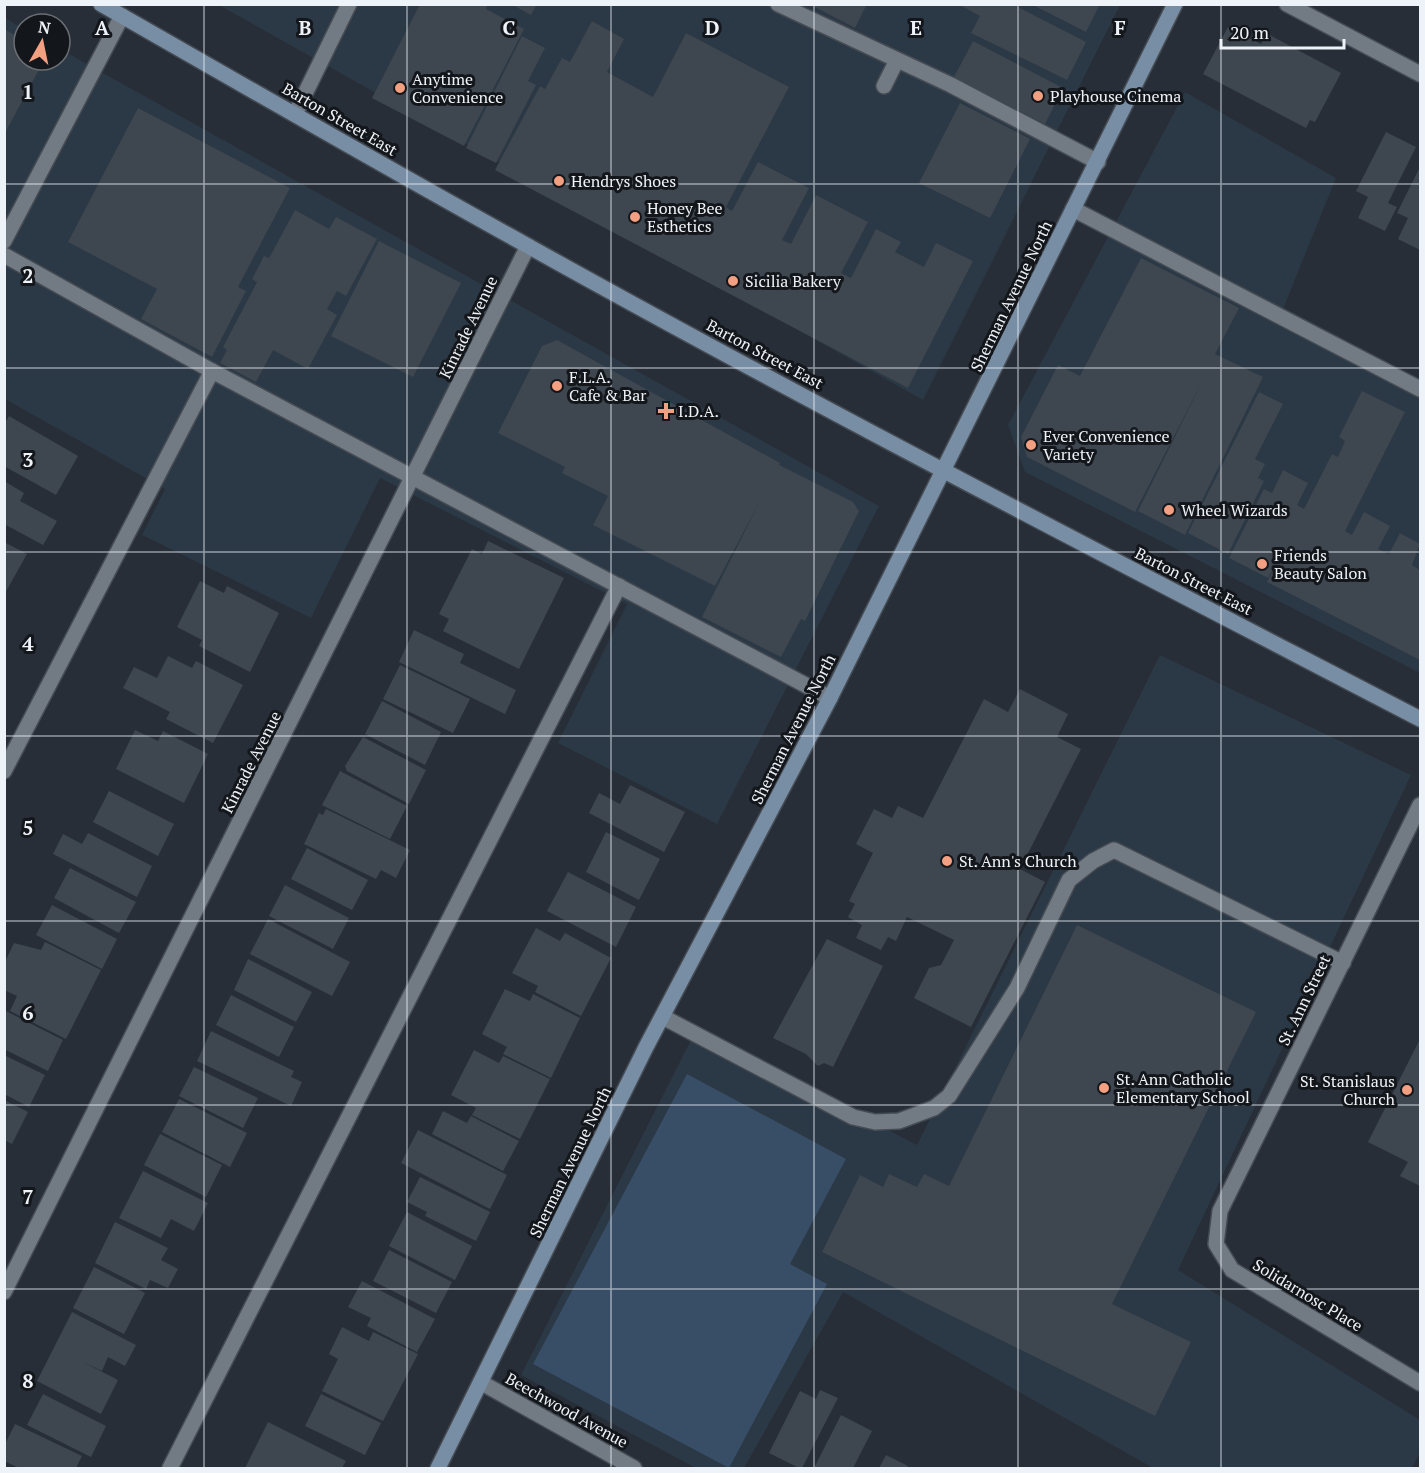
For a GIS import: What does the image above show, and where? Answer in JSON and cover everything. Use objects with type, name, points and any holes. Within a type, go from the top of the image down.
[{"type":"main road","name":"Barton Street East","points":[[101,4],[528,246],[943,470],[1420,719]]},
{"type":"main road","name":"Sherman Avenue North","points":[[438,1468],[663,1017],[830,698],[1098,162],[1174,4]]},
{"type":"street","points":[[295,114],[349,4]]},
{"type":"street","points":[[778,4],[951,85],[1098,162]]},
{"type":"street","points":[[1287,4],[1420,74]]},
{"type":"street","points":[[4,241],[122,16]]},
{"type":"street","points":[[884,86],[897,60]]},
{"type":"street","points":[[1073,209],[1420,389]]},
{"type":"street","name":"Kinrade Avenue","points":[[4,1292],[528,246]]},
{"type":"street","points":[[4,255],[212,371],[830,698]]},
{"type":"street","points":[[4,771],[212,371]]},
{"type":"street","points":[[171,1468],[619,586]]},
{"type":"street","name":"St. Ann Street","points":[[1220,1210],[1420,806]]},
{"type":"street","points":[[663,1017],[853,1117],[875,1122],[917,1116],[950,1096],[1017,988],[1069,880],[1093,861],[1114,850],[1343,963]]},
{"type":"street","name":"Solidarnosc Place","points":[[1220,1210],[1216,1244],[1232,1270],[1420,1383]]},
{"type":"street","name":"Beechwood Avenue","points":[[482,1383],[634,1468]]},
{"type":"shaded area","points":[[219,5],[1120,5],[923,400]]},
{"type":"shaded area","points":[[5,18],[12,22],[12,72],[72,72],[72,56],[879,506],[717,824],[558,743],[627,604],[380,478],[311,618],[142,535],[165,489],[5,399]]},
{"type":"shaded area","points":[[1185,92],[1336,178],[1281,314],[1420,385],[1420,673],[1025,472],[1008,425]]},
{"type":"shaded area","name":"St. Ann Catholic Elementary School","points":[[1160,655],[1411,775],[1178,1270],[1420,1420],[1420,1452],[1412,1468],[1153,1468],[843,1292],[744,1468],[696,1468],[521,1375],[696,1030],[917,1145]]},
{"type":"shaded area","points":[[687,1074],[846,1159],[790,1264],[827,1284],[729,1468],[533,1364]]},
{"type":"building","points":[[420,4],[488,4],[486,9],[524,29],[464,146],[372,98]]},
{"type":"building","points":[[511,4],[537,4],[531,15]]},
{"type":"building","points":[[809,4],[867,4],[855,28]]},
{"type":"building","points":[[958,4],[1012,4],[1086,42],[1067,80],[971,33],[980,16]]},
{"type":"building","points":[[1031,4],[1100,4],[1086,32]]},
{"type":"building","points":[[592,21],[624,39],[607,72],[653,97],[686,33],[789,87],[726,207],[732,211],[758,162],[809,188],[782,240],[791,244],[816,195],[868,222],[841,273],[851,278],[876,229],[901,242],[895,252],[924,267],[936,243],[973,261],[908,388],[495,170],[540,86],[545,89],[562,58],[570,62]]},
{"type":"building","points":[[1228,27],[1261,44],[1266,33],[1341,73],[1315,122],[1310,120],[1306,128],[1203,74]]},
{"type":"building","points":[[4,29],[12,33],[12,72],[38,72],[4,135]]},
{"type":"building","points":[[522,36],[545,48],[528,81],[536,85],[496,163],[466,148]]},
{"type":"building","points":[[973,41],[1063,88],[1045,124],[954,77]]},
{"type":"building","points":[[960,103],[1030,139],[990,218],[919,183]]},
{"type":"building","points":[[138,108],[290,188],[238,287],[246,291],[212,357],[141,319],[157,289],[68,242]]},
{"type":"building","points":[[1386,132],[1416,147],[1388,203],[1397,207],[1385,231],[1358,218],[1368,197],[1356,191]]},
{"type":"building","points":[[1420,167],[1420,250],[1398,239],[1408,218],[1397,213]]},
{"type":"building","points":[[295,210],[329,229],[336,217],[377,239],[346,296],[337,291],[327,309],[337,315],[308,369],[273,350],[256,382],[220,363],[227,350],[223,347],[257,282],[252,279],[264,256],[269,258]]},
{"type":"building","points":[[379,241],[461,283],[413,377],[331,336]]},
{"type":"building","points":[[1141,258],[1239,308],[1215,354],[1263,377],[1185,535],[1138,511],[1202,382],[1135,512],[1027,457],[1021,437],[1058,365],[1080,376]]},
{"type":"building","points":[[557,340],[780,463],[779,465],[853,502],[859,511],[805,621],[801,619],[781,657],[702,617],[759,503],[715,586],[593,525],[608,496],[562,473],[565,467],[498,433],[542,346]]},
{"type":"building","points":[[1362,391],[1405,412],[1345,531],[1352,535],[1364,512],[1390,526],[1378,549],[1389,554],[1400,533],[1420,544],[1412,565],[1420,570],[1420,660],[1267,582],[1276,564],[1268,578],[1229,558],[1264,489],[1272,493],[1283,470],[1308,483],[1297,505],[1304,509],[1332,454],[1338,457],[1345,441],[1339,437]]},
{"type":"building","points":[[1259,392],[1283,404],[1255,459],[1265,464],[1258,478],[1264,481],[1228,554],[1188,533]]},
{"type":"building","points":[[9,416],[78,456],[56,495],[4,466],[4,425]]},
{"type":"building","points":[[4,481],[24,493],[20,501],[57,521],[43,545],[4,524]]},
{"type":"building","points":[[488,541],[564,578],[519,669],[443,631],[449,619],[439,614],[472,549],[482,554]]},
{"type":"building","points":[[4,542],[27,554],[4,595]]},
{"type":"building","points":[[200,581],[224,593],[227,586],[279,613],[250,672],[199,646],[202,640],[177,627]]},
{"type":"building","points":[[414,630],[464,654],[460,663],[516,690],[505,714],[399,662]]},
{"type":"building","points":[[168,656],[192,668],[196,661],[243,685],[213,743],[166,719],[170,712],[123,688],[134,667],[157,678]]},
{"type":"building","points":[[400,665],[470,699],[453,733],[383,699]]},
{"type":"building","name":"St. Ann's Church","points":[[1020,689],[1068,714],[1057,737],[1081,749],[1020,869],[1045,882],[971,1027],[914,998],[929,968],[941,965],[954,940],[907,917],[896,941],[888,937],[881,950],[856,938],[862,925],[848,917],[855,904],[849,901],[873,853],[856,844],[874,809],[892,818],[898,806],[923,818],[984,699],[1008,712]]},
{"type":"building","points":[[382,701],[441,732],[425,765],[365,734]]},
{"type":"building","points":[[135,730],[158,741],[163,731],[208,754],[184,803],[116,769]]},
{"type":"building","points":[[363,737],[426,770],[409,804],[347,771],[345,766]]},
{"type":"building","points":[[340,771],[407,806],[390,839],[322,805]]},
{"type":"building","points":[[630,785],[685,812],[664,852],[589,813],[599,793],[620,804]]},
{"type":"building","points":[[109,791],[174,824],[158,856],[93,822]]},
{"type":"building","points":[[326,809],[410,850],[396,878],[381,870],[376,879],[304,844],[319,813],[323,815]]},
{"type":"building","points":[[606,832],[660,859],[639,900],[586,872]]},
{"type":"building","points":[[88,833],[152,866],[137,897],[53,854],[63,834],[82,844]]},
{"type":"building","points":[[307,848],[368,880],[352,910],[291,879]]},
{"type":"building","points":[[70,868],[136,902],[119,933],[54,898]]},
{"type":"building","points":[[568,872],[636,907],[616,947],[547,911]]},
{"type":"building","points":[[285,885],[349,918],[333,949],[269,916]]},
{"type":"building","points":[[52,905],[117,939],[102,969],[36,935]]},
{"type":"building","points":[[268,919],[350,962],[332,996],[250,954]]},
{"type":"building","points":[[1077,925],[1256,1012],[1112,1304],[1191,1342],[1155,1416],[822,1252],[860,1175],[883,1187],[889,1174],[917,1187],[924,1174],[949,1186]]},
{"type":"building","points":[[536,928],[560,941],[565,933],[611,958],[581,1016],[535,992],[538,986],[512,973]]},
{"type":"building","points":[[827,939],[883,966],[833,1067],[824,1063],[818,1066],[806,1054],[773,1038]]},
{"type":"building","points":[[45,942],[101,970],[66,1039],[10,1011],[17,996],[4,990],[4,964],[14,943],[41,950]]},
{"type":"building","points":[[248,959],[312,992],[296,1022],[234,990]]},
{"type":"building","points":[[505,989],[530,1001],[533,994],[580,1018],[551,1078],[503,1054],[507,1047],[482,1034]]},
{"type":"building","points":[[231,995],[294,1027],[279,1057],[216,1025]]},
{"type":"building","points":[[4,1010],[63,1040],[48,1071],[4,1049]]},
{"type":"building","points":[[211,1031],[294,1071],[291,1077],[302,1082],[291,1106],[197,1061]]},
{"type":"building","name":"St. Stanislaus Church","points":[[1420,1039],[1420,1186],[1400,1176],[1408,1162],[1368,1142]]},
{"type":"building","points":[[474,1050],[499,1063],[503,1056],[550,1079],[520,1139],[472,1115],[476,1108],[451,1095]]},
{"type":"building","points":[[4,1055],[45,1075],[29,1107],[4,1094]]},
{"type":"building","points":[[194,1067],[258,1098],[243,1128],[179,1096]]},
{"type":"building","points":[[179,1099],[247,1133],[230,1167],[162,1132]]},
{"type":"building","points":[[4,1100],[28,1112],[12,1144],[4,1140]]},
{"type":"building","points":[[443,1111],[467,1123],[471,1116],[519,1141],[503,1171],[432,1134]]},
{"type":"building","points":[[418,1130],[507,1175],[490,1209],[401,1163]]},
{"type":"building","points":[[160,1134],[222,1165],[206,1197],[144,1165]]},
{"type":"building","points":[[143,1171],[208,1203],[194,1231],[171,1219],[161,1238],[119,1218]]},
{"type":"building","points":[[420,1177],[490,1212],[476,1241],[425,1216],[427,1212],[407,1202]]},
{"type":"building","points":[[407,1212],[472,1246],[455,1280],[389,1246]]},
{"type":"building","points":[[115,1222],[168,1248],[161,1260],[178,1269],[168,1288],[150,1280],[146,1289],[95,1263]]},
{"type":"building","points":[[389,1250],[452,1282],[436,1313],[373,1281]]},
{"type":"building","points":[[94,1267],[145,1293],[124,1334],[73,1308]]},
{"type":"building","points":[[362,1281],[435,1319],[417,1352],[367,1326],[371,1318],[348,1307]]},
{"type":"building","points":[[72,1312],[136,1345],[125,1366],[108,1357],[102,1371],[81,1361],[118,1380],[101,1414],[37,1381]]},
{"type":"building","points":[[342,1327],[369,1341],[373,1332],[418,1354],[383,1421],[322,1391],[338,1359],[329,1354]]},
{"type":"building","points":[[820,1390],[838,1398],[802,1468],[769,1453],[800,1391],[816,1399]]},
{"type":"building","points":[[43,1394],[106,1426],[91,1457],[27,1425]]},
{"type":"building","points":[[321,1394],[381,1423],[365,1455],[305,1426]]},
{"type":"building","points":[[841,1415],[872,1431],[853,1468],[814,1468]]},
{"type":"building","points":[[268,1422],[346,1461],[342,1468],[245,1468]]},
{"type":"building","points":[[15,1424],[82,1456],[76,1468],[19,1468],[4,1461],[4,1446]]},
{"type":"building","points":[[886,1455],[908,1466],[906,1468],[879,1468]]},
{"type":"place","name":"Anytime Convenience","points":[[400,88]]},
{"type":"place","name":"Playhouse Cinema","points":[[1038,96]]},
{"type":"place","name":"Hendrys Shoes","points":[[559,181]]},
{"type":"place","name":"Honey Bee Esthetics","points":[[635,217]]},
{"type":"place","name":"Sicilia Bakery","points":[[733,281]]},
{"type":"place","name":"F.L.A. Cafe & Bar","points":[[557,386]]},
{"type":"place","name":"I.D.A.","points":[[666,411]]},
{"type":"place","name":"Ever Convenience Variety","points":[[1031,445]]},
{"type":"place","name":"Wheel Wizards","points":[[1169,510]]},
{"type":"place","name":"Friends Beauty Salon","points":[[1262,564]]},
{"type":"place","name":"St. Ann's Church","points":[[947,861]]},
{"type":"place","name":"St. Ann Catholic Elementary School","points":[[1104,1088]]},
{"type":"place","name":"St. Stanislaus Church","points":[[1407,1090]]}]
